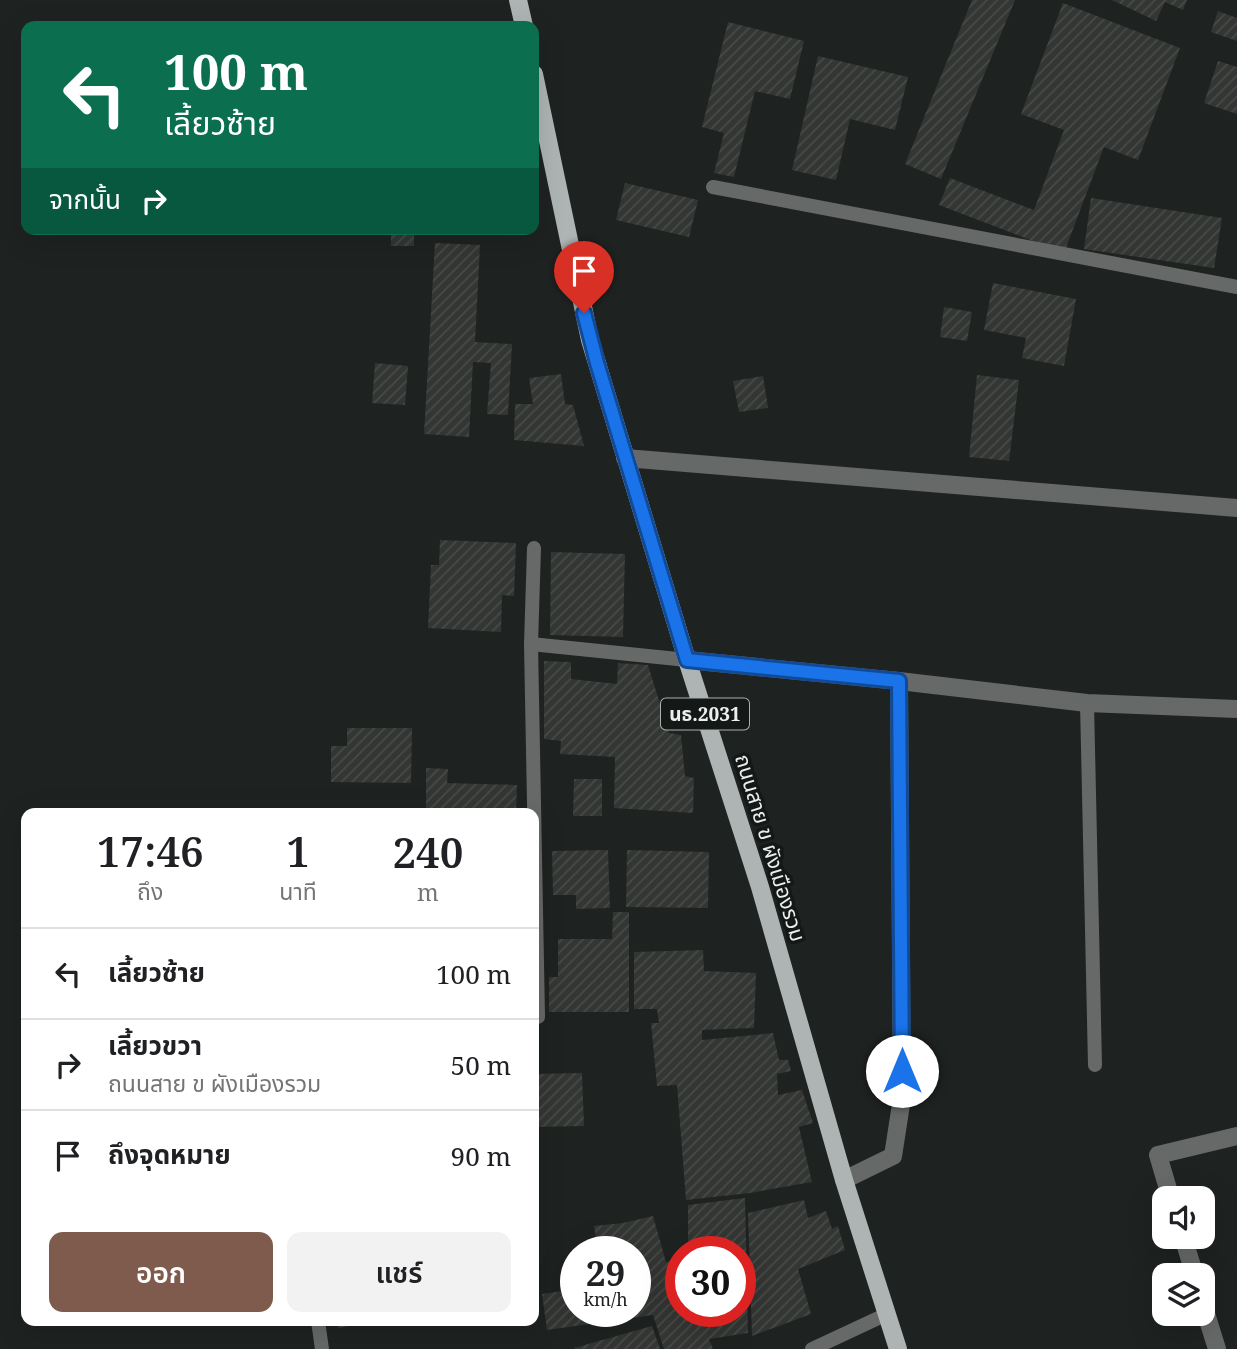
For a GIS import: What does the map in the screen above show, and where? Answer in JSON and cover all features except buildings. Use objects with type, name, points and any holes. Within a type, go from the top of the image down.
[{"type":"main road","points":[[518,0],[523,21]]},
{"type":"main road","name":"ถนนสาย ข ผังเมืองรวม","points":[[539,98],[590,340],[687,660],[760,887],[844,1180],[898,1349]]},
{"type":"street","points":[[625,458],[1237,508]]},
{"type":"street","points":[[687,660],[1087,703],[1237,709]]},
{"type":"street","points":[[844,1180],[893,1156],[902,1098],[899,681]]},
{"type":"street","points":[[1167,1186],[1158,1155],[1237,1136]]},
{"type":"street","points":[[1210,1326],[1217,1349]]},
{"type":"lane","points":[[713,187],[1237,287]]},
{"type":"lane","points":[[534,548],[531,644],[534,808]]},
{"type":"lane","points":[[531,644],[687,660]]},
{"type":"lane","points":[[1087,703],[1095,1065]]},
{"type":"lane","points":[[812,1349],[887,1314]]},
{"type":"lane","points":[[319,1326],[322,1349]]},
{"type":"route","points":[[584,313],[687,660],[899,681],[902,1071]]}]
